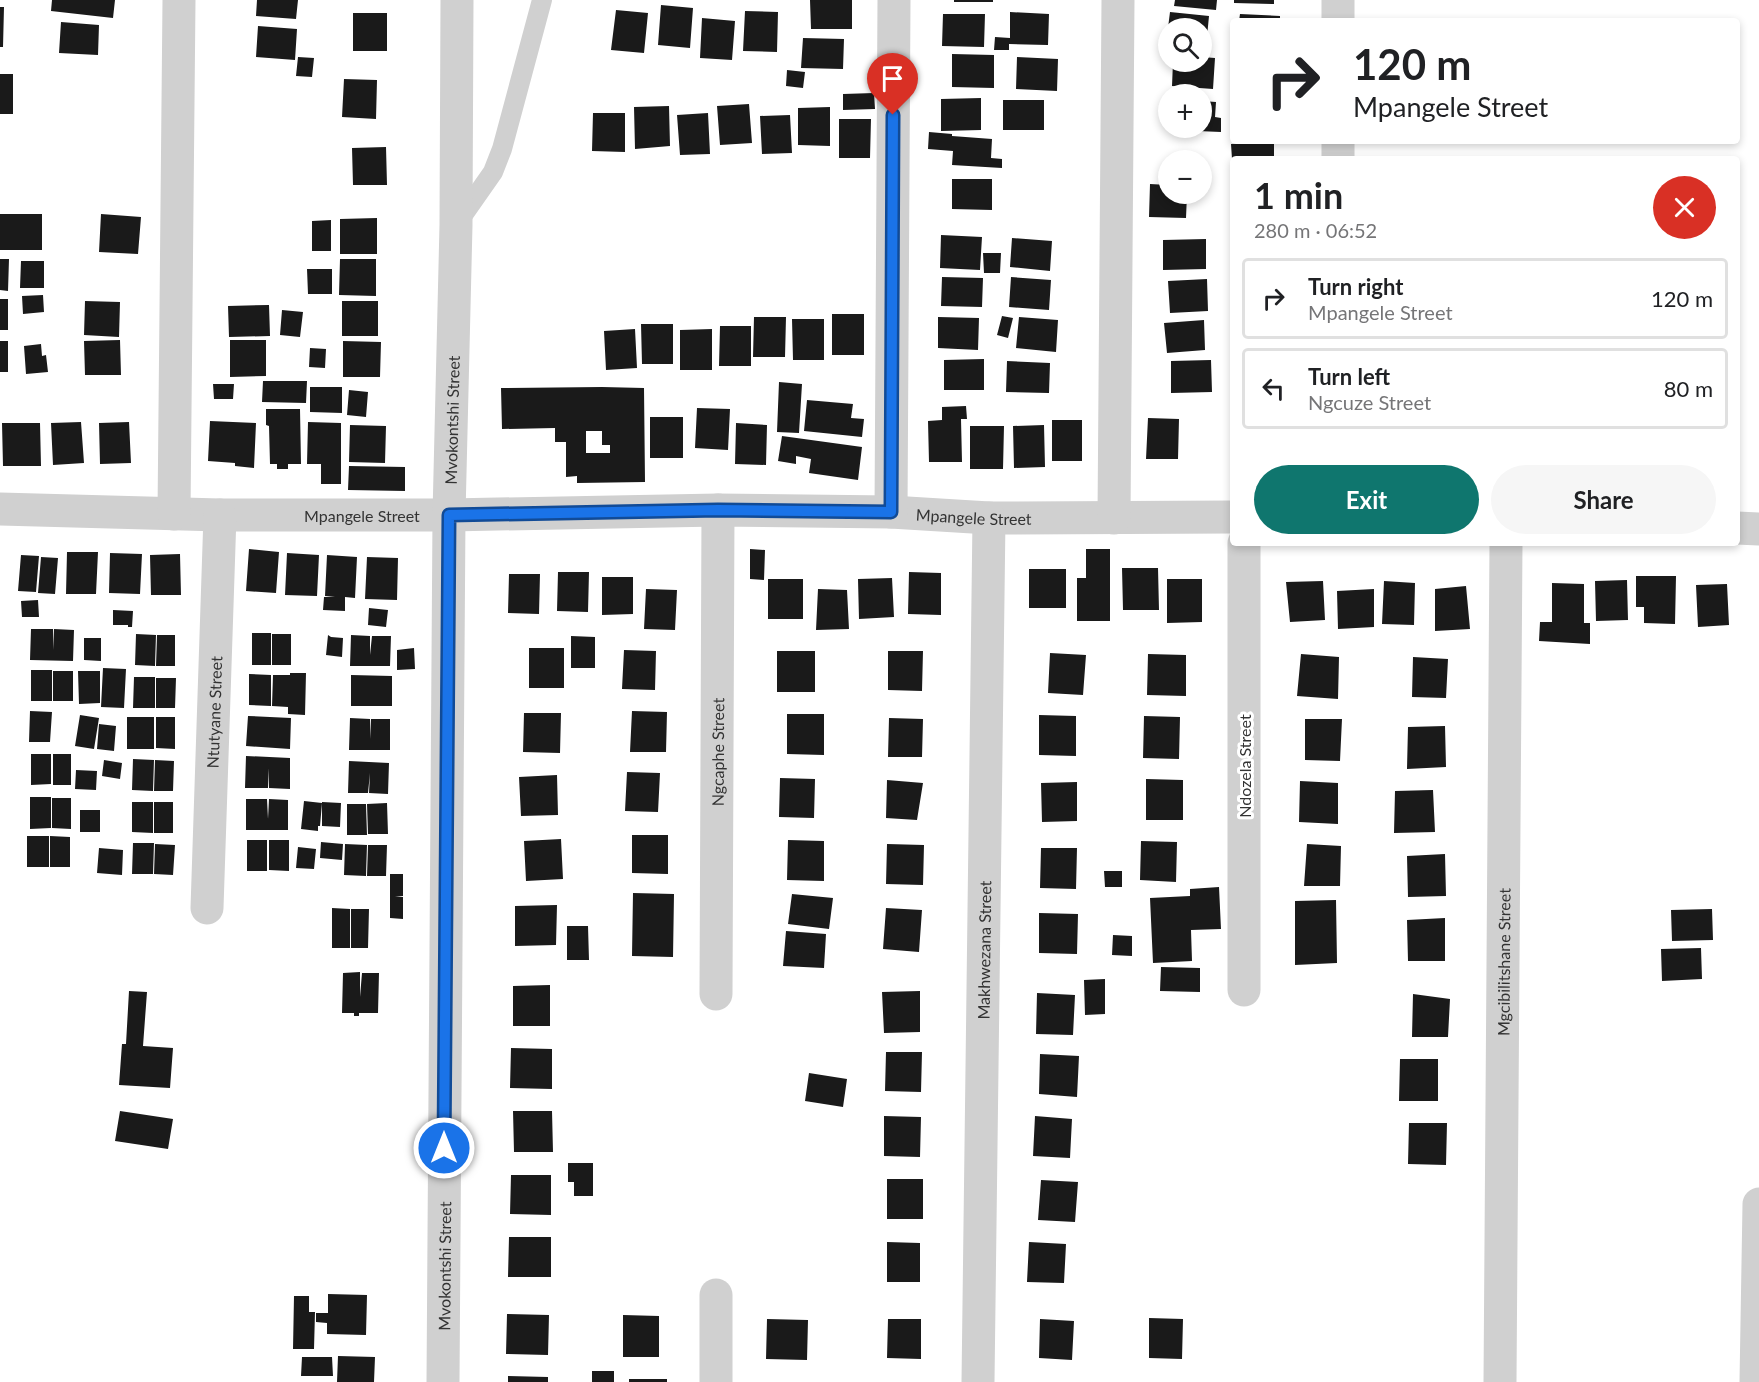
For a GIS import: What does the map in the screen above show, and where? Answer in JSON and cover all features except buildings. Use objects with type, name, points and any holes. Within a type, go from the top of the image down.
[{"type":"street","points":[[174,514],[179,0]]},
{"type":"street","name":"Mvokontshi Street","points":[[442,1382],[449,515],[456,225],[458,0]]},
{"type":"street","points":[[891,512],[894,0]]},
{"type":"street","points":[[1114,518],[1118,0]]},
{"type":"street","points":[[1338,0],[1338,18]]},
{"type":"street","name":"Mpangele Street","points":[[0,509],[220,515],[449,515],[718,510],[891,512],[988,518],[1230,517]]},
{"type":"street","name":"Ngcaphe Street","points":[[716,994],[718,510]]},
{"type":"street","name":"Ntutyane Street","points":[[207,908],[220,515]]},
{"type":"street","name":"Makhwezana Street","points":[[978,1382],[988,518]]},
{"type":"street","points":[[1740,528],[1759,529]]},
{"type":"street","name":"Ndozela Street","points":[[1244,546],[1244,990]]},
{"type":"street","name":"Mgcibilitshane Street","points":[[1500,1382],[1506,546]]},
{"type":"street","points":[[1756,1382],[1759,1204]]},
{"type":"street","points":[[716,1295],[716,1382]]},
{"type":"lane","points":[[456,225],[493,172],[502,149],[542,0]]},
{"type":"route","points":[[444,1148],[449,515],[718,510],[891,512],[893,115]]}]
